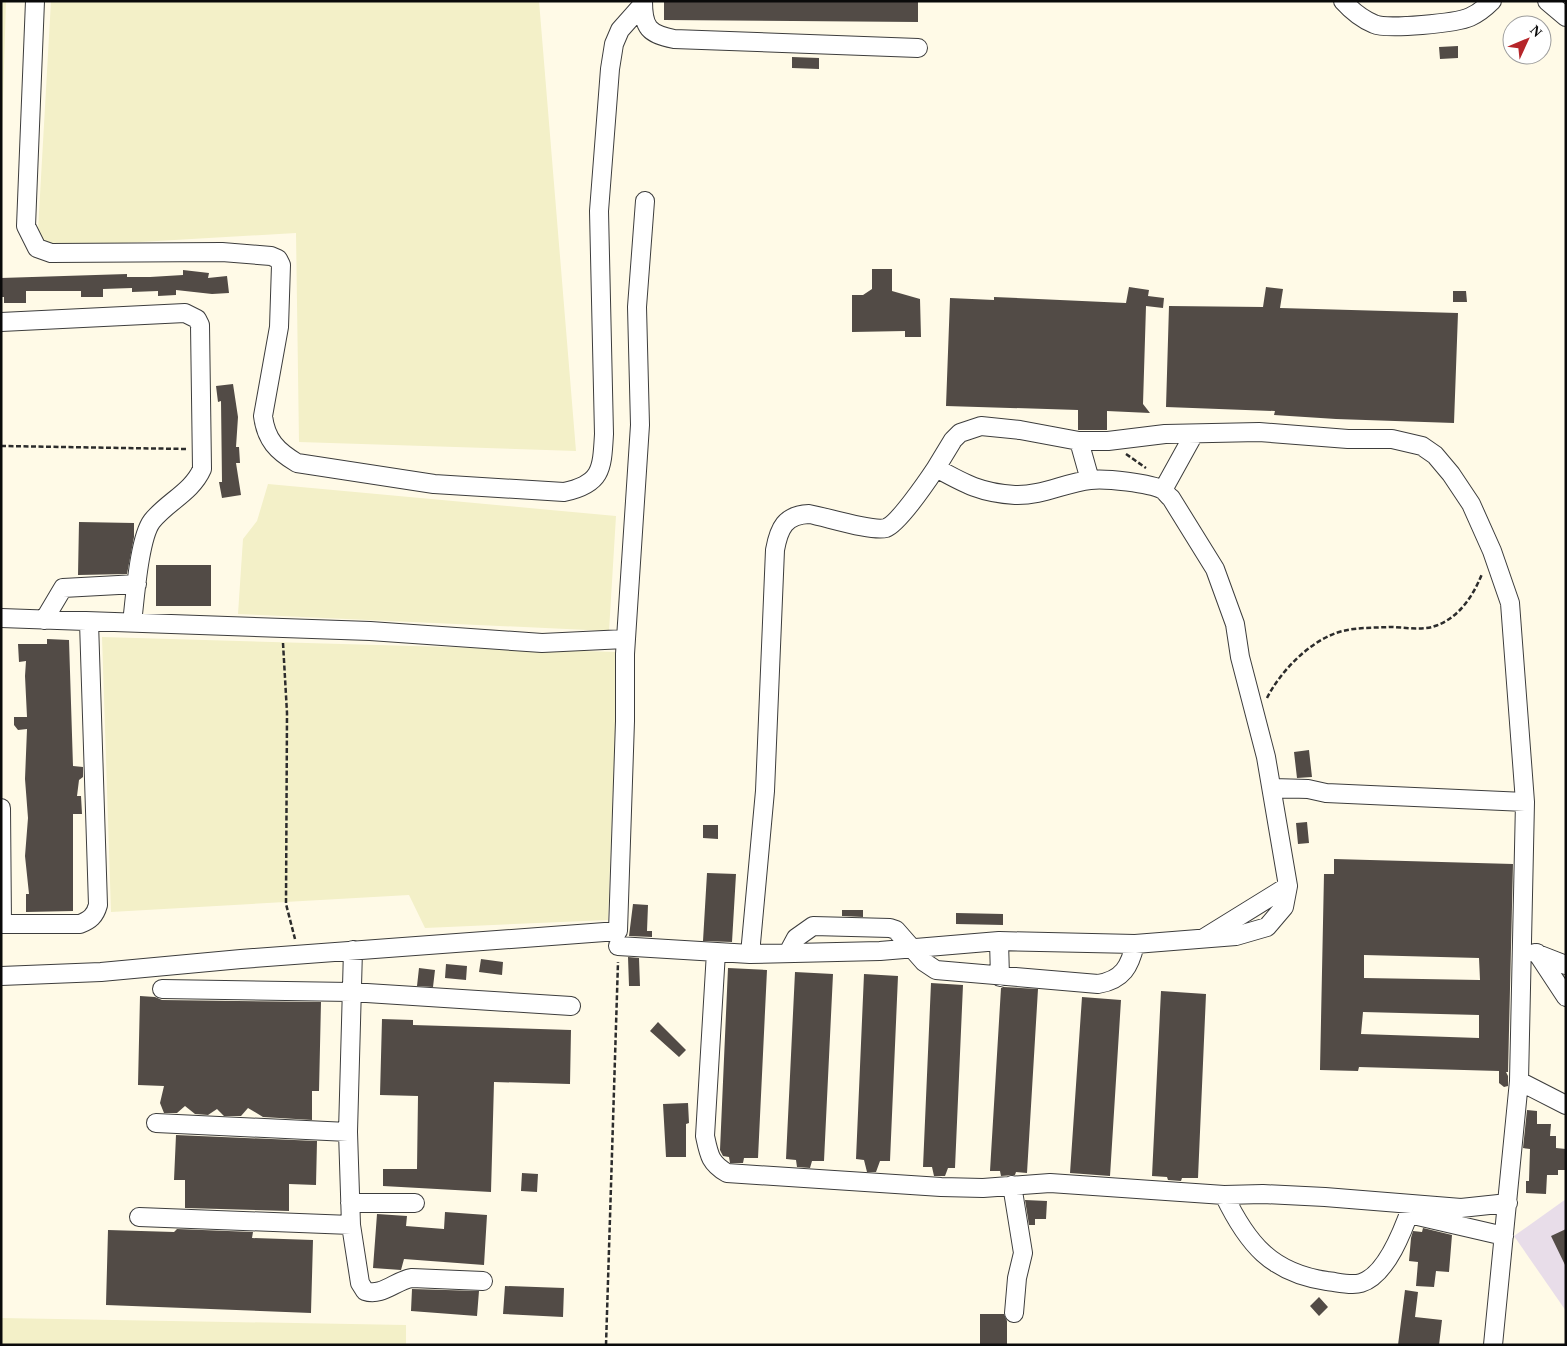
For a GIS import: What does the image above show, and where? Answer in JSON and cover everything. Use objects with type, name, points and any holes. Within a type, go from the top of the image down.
[{"type":"street","points":[[35,1],[26,226],[37,248],[51,253],[222,252],[271,256],[278,260],[280,265],[279,327],[264,416],[265,430],[272,444],[282,454],[298,463],[434,484],[564,492],[582,488],[595,479],[602,464],[604,434],[599,211],[610,69],[614,44],[620,30],[643,3]]},
{"type":"street","points":[[1343,1],[1356,14],[1376,25],[1403,27],[1468,18],[1483,10],[1492,1]]},
{"type":"street","points":[[1547,1],[1566,17]]},
{"type":"street","points":[[643,3],[645,22],[649,30],[655,35],[674,39],[918,48]]},
{"type":"street","points":[[1,976],[91,973],[353,950],[618,930],[625,721],[625,639],[640,425],[637,307],[645,201]]},
{"type":"street","points":[[1,322],[185,313],[192,315],[200,324],[202,469],[199,477],[150,523],[143,543],[132,622]]},
{"type":"street","points":[[750,954],[764,791],[775,550],[778,532],[784,522],[801,514],[809,514],[875,528],[887,528],[902,515],[936,468],[953,440],[960,433],[981,426],[1020,430],[1079,441],[1108,441],[1165,434],[1259,432],[1348,439],[1392,438],[1422,446],[1435,455],[1456,481],[1471,504],[1492,551],[1510,603],[1525,802],[1530,951],[1508,1203],[1492,1345]]},
{"type":"street","points":[[1164,486],[1187,450],[1194,434]]},
{"type":"street","points":[[1079,441],[1090,480]]},
{"type":"street","points":[[936,468],[977,490],[1008,494],[1050,491],[1090,480],[1164,486]]},
{"type":"street","points":[[618,946],[750,954],[789,951],[880,951],[999,941],[1135,944],[1236,936],[1267,928],[1284,907],[1288,886],[1273,788],[1235,624],[1215,570],[1164,486]]},
{"type":"street","points":[[44,620],[63,588],[137,584]]},
{"type":"street","points":[[1,618],[44,620],[89,626],[132,622],[192,628]]},
{"type":"street","points":[[1,629],[89,626],[192,628],[370,635],[459,641],[519,648],[542,643],[625,639]]},
{"type":"street","points":[[1,808],[2,924],[80,924],[89,920],[95,914],[98,905],[89,626]]},
{"type":"street","points":[[1273,788],[1308,789],[1326,793],[1525,802]]},
{"type":"street","points":[[1204,938],[1288,886]]},
{"type":"street","points":[[789,951],[796,938],[813,926],[890,928],[896,930],[924,962],[936,970],[1098,984],[1110,982],[1127,969],[1135,944]]},
{"type":"street","points":[[999,941],[1000,977]]},
{"type":"street","points":[[353,950],[348,1132],[351,1225],[360,1284],[365,1291],[376,1292],[412,1278],[483,1281]]},
{"type":"street","points":[[1530,951],[1566,965]]},
{"type":"street","points":[[1530,951],[1566,998]]},
{"type":"street","points":[[716,952],[705,1136],[709,1156],[716,1167],[727,1173],[941,1187],[983,1188],[1050,1183],[1224,1195],[1263,1194],[1325,1197],[1410,1209],[1504,1236]]},
{"type":"street","points":[[162,989],[351,992],[571,1006]]},
{"type":"street","points":[[1519,1081],[1566,1105]]},
{"type":"street","points":[[156,1123],[348,1132]]},
{"type":"street","points":[[1012,1185],[1023,1253],[1017,1278],[1014,1313]]},
{"type":"street","points":[[1224,1195],[1238,1224],[1253,1244],[1270,1260],[1288,1271],[1320,1280],[1349,1284],[1362,1283],[1382,1266],[1392,1252],[1410,1209]]},
{"type":"street","points":[[350,1203],[415,1203]]},
{"type":"street","points":[[1410,1209],[1461,1208],[1508,1203]]},
{"type":"street","points":[[139,1217],[351,1225]]},
{"type":"path","points":[[1108,441],[1164,486]]},
{"type":"path","points":[[1,446],[203,449]]},
{"type":"path","points":[[1256,720],[1274,685],[1285,672],[1307,651],[1335,633],[1357,628],[1433,627],[1450,619],[1464,606],[1477,586],[1492,551]]},
{"type":"path","points":[[283,632],[287,712],[286,904],[300,955]]},
{"type":"path","points":[[606,1345],[618,946]]},
{"type":"shaded area","points":[[1,1],[6,1],[1,165]]},
{"type":"shaded area","points":[[51,1],[539,1],[576,451],[299,442],[296,233],[37,248]]},
{"type":"shaded area","points":[[268,484],[616,516],[609,631],[238,614],[243,539],[257,521]]},
{"type":"shaded area","points":[[102,637],[618,652],[608,920],[425,928],[409,895],[111,912]]},
{"type":"shaded area","points":[[1566,1199],[1566,1311],[1514,1236]]},
{"type":"shaded area","points":[[1,1318],[406,1325],[406,1345],[1,1345]]},
{"type":"building","points":[[664,1],[918,1],[918,22],[664,20]]},
{"type":"building","points":[[1458,46],[1458,58],[1440,59],[1439,47]]},
{"type":"building","points":[[792,57],[819,58],[819,69],[792,68]]},
{"type":"building","points":[[872,269],[892,269],[892,291],[920,299],[921,337],[905,337],[905,331],[852,332],[852,295],[863,295],[872,289]]},
{"type":"building","points":[[183,270],[209,273],[208,278],[227,276],[229,293],[212,294],[176,290],[176,295],[158,296],[158,291],[132,292],[132,288],[103,289],[103,297],[81,297],[81,291],[26,291],[26,303],[4,303],[4,297],[1,297],[1,278],[127,274],[127,277],[150,277],[183,275]]},
{"type":"building","points":[[1129,287],[1149,290],[1148,296],[1164,298],[1163,308],[1146,306],[1143,404],[1150,413],[1107,411],[1107,430],[1078,430],[1078,410],[946,406],[950,298],[994,300],[994,297],[1126,303]]},
{"type":"building","points":[[1266,287],[1283,289],[1280,308],[1458,313],[1454,423],[1336,419],[1274,415],[1275,411],[1166,407],[1169,306],[1263,307]]},
{"type":"building","points":[[1453,291],[1466,291],[1467,302],[1453,302]]},
{"type":"building","points":[[233,384],[238,417],[236,447],[239,447],[240,463],[236,463],[241,495],[222,498],[219,482],[222,482],[221,401],[218,402],[216,386]]},
{"type":"building","points":[[79,522],[134,523],[134,537],[127,574],[78,575]]},
{"type":"building","points":[[156,565],[211,565],[211,606],[156,606]]},
{"type":"building","points":[[47,639],[69,640],[73,766],[83,767],[83,777],[79,780],[77,796],[81,796],[82,814],[73,814],[73,911],[26,912],[26,894],[29,894],[25,856],[28,818],[25,779],[27,729],[18,730],[14,725],[14,717],[27,717],[26,661],[19,662],[18,644],[47,644]]},
{"type":"building","points":[[1309,750],[1312,777],[1297,778],[1294,752]]},
{"type":"building","points":[[1307,822],[1309,843],[1298,844],[1296,823]]},
{"type":"building","points":[[703,825],[718,825],[718,839],[703,838]]},
{"type":"building","points":[[1334,859],[1513,864],[1508,1072],[1506,1072],[1508,1086],[1504,1087],[1499,1083],[1499,1071],[1359,1067],[1358,1071],[1320,1070],[1324,874],[1334,874]],"holes":[[[1364,955],[1479,958],[1480,980],[1364,978]],[[1363,1012],[1479,1015],[1479,1038],[1361,1034]]]},
{"type":"building","points":[[707,873],[736,874],[732,942],[703,941]]},
{"type":"building","points":[[633,904],[648,905],[647,931],[652,931],[652,937],[629,936]]},
{"type":"building","points":[[842,910],[863,910],[863,917],[842,916]]},
{"type":"building","points":[[956,913],[1003,914],[1003,925],[956,924]]},
{"type":"building","points":[[628,957],[639,958],[640,986],[629,986]]},
{"type":"building","points":[[481,959],[503,962],[502,975],[479,972]]},
{"type":"building","points":[[446,964],[467,966],[466,980],[445,978]]},
{"type":"building","points":[[419,968],[435,970],[433,987],[417,986]]},
{"type":"building","points":[[728,968],[767,970],[758,1158],[744,1158],[743,1163],[730,1163],[729,1157],[723,1156],[720,1150]]},
{"type":"building","points":[[795,972],[833,974],[824,1161],[812,1161],[810,1168],[797,1167],[796,1160],[786,1159]]},
{"type":"building","points":[[864,974],[898,976],[890,1161],[880,1161],[876,1172],[867,1172],[864,1160],[856,1159]]},
{"type":"building","points":[[931,983],[963,985],[955,1168],[948,1168],[945,1176],[934,1176],[932,1167],[923,1167]]},
{"type":"building","points":[[1001,988],[1038,989],[1027,1173],[1016,1172],[1015,1175],[1001,1176],[1000,1171],[990,1171]]},
{"type":"building","points":[[1161,991],[1206,994],[1198,1178],[1182,1178],[1181,1181],[1168,1180],[1167,1177],[1152,1176]]},
{"type":"building","points":[[140,996],[155,997],[162,1000],[321,1002],[319,1091],[312,1091],[312,1120],[263,1117],[248,1108],[241,1116],[224,1116],[217,1109],[208,1115],[195,1114],[185,1106],[177,1113],[164,1113],[160,1103],[164,1086],[138,1085]]},
{"type":"building","points":[[1082,997],[1121,1000],[1110,1176],[1070,1173]]},
{"type":"building","points":[[382,1019],[413,1020],[413,1025],[571,1030],[570,1084],[494,1082],[491,1192],[383,1186],[383,1169],[417,1169],[418,1096],[380,1095]]},
{"type":"building","points":[[658,1022],[686,1050],[679,1057],[650,1031]]},
{"type":"building","points":[[688,1103],[689,1123],[686,1124],[686,1157],[666,1157],[663,1104]]},
{"type":"building","points":[[1527,1110],[1537,1111],[1537,1124],[1551,1124],[1550,1136],[1556,1136],[1556,1148],[1566,1149],[1566,1170],[1558,1170],[1558,1175],[1547,1175],[1546,1194],[1526,1193],[1526,1181],[1529,1181],[1530,1149],[1523,1148]]},
{"type":"building","points":[[176,1135],[317,1141],[316,1185],[289,1184],[289,1211],[185,1208],[185,1180],[174,1180]]},
{"type":"building","points":[[522,1173],[538,1174],[537,1192],[521,1191]]},
{"type":"building","points":[[1025,1200],[1047,1201],[1046,1219],[1035,1219],[1035,1225],[1029,1225]]},
{"type":"building","points":[[445,1212],[487,1215],[484,1265],[404,1259],[401,1270],[373,1268],[377,1214],[407,1216],[406,1226],[444,1229]]},
{"type":"building","points":[[1423,1228],[1452,1235],[1449,1272],[1436,1271],[1434,1287],[1416,1286],[1418,1262],[1409,1261],[1413,1231],[1422,1232]]},
{"type":"building","points":[[177,1229],[253,1232],[252,1238],[313,1240],[311,1313],[106,1305],[108,1230],[174,1232]]},
{"type":"building","points":[[1566,1229],[1566,1267],[1551,1236]]},
{"type":"building","points":[[505,1286],[564,1288],[563,1317],[503,1314]]},
{"type":"building","points":[[412,1289],[479,1291],[477,1316],[411,1311]]},
{"type":"building","points":[[1405,1290],[1418,1292],[1415,1317],[1442,1320],[1439,1345],[1398,1345]]},
{"type":"building","points":[[1319,1297],[1328,1307],[1319,1316],[1310,1306]]},
{"type":"building","points":[[980,1314],[1004,1314],[1007,1321],[1007,1345],[980,1345]]}]
